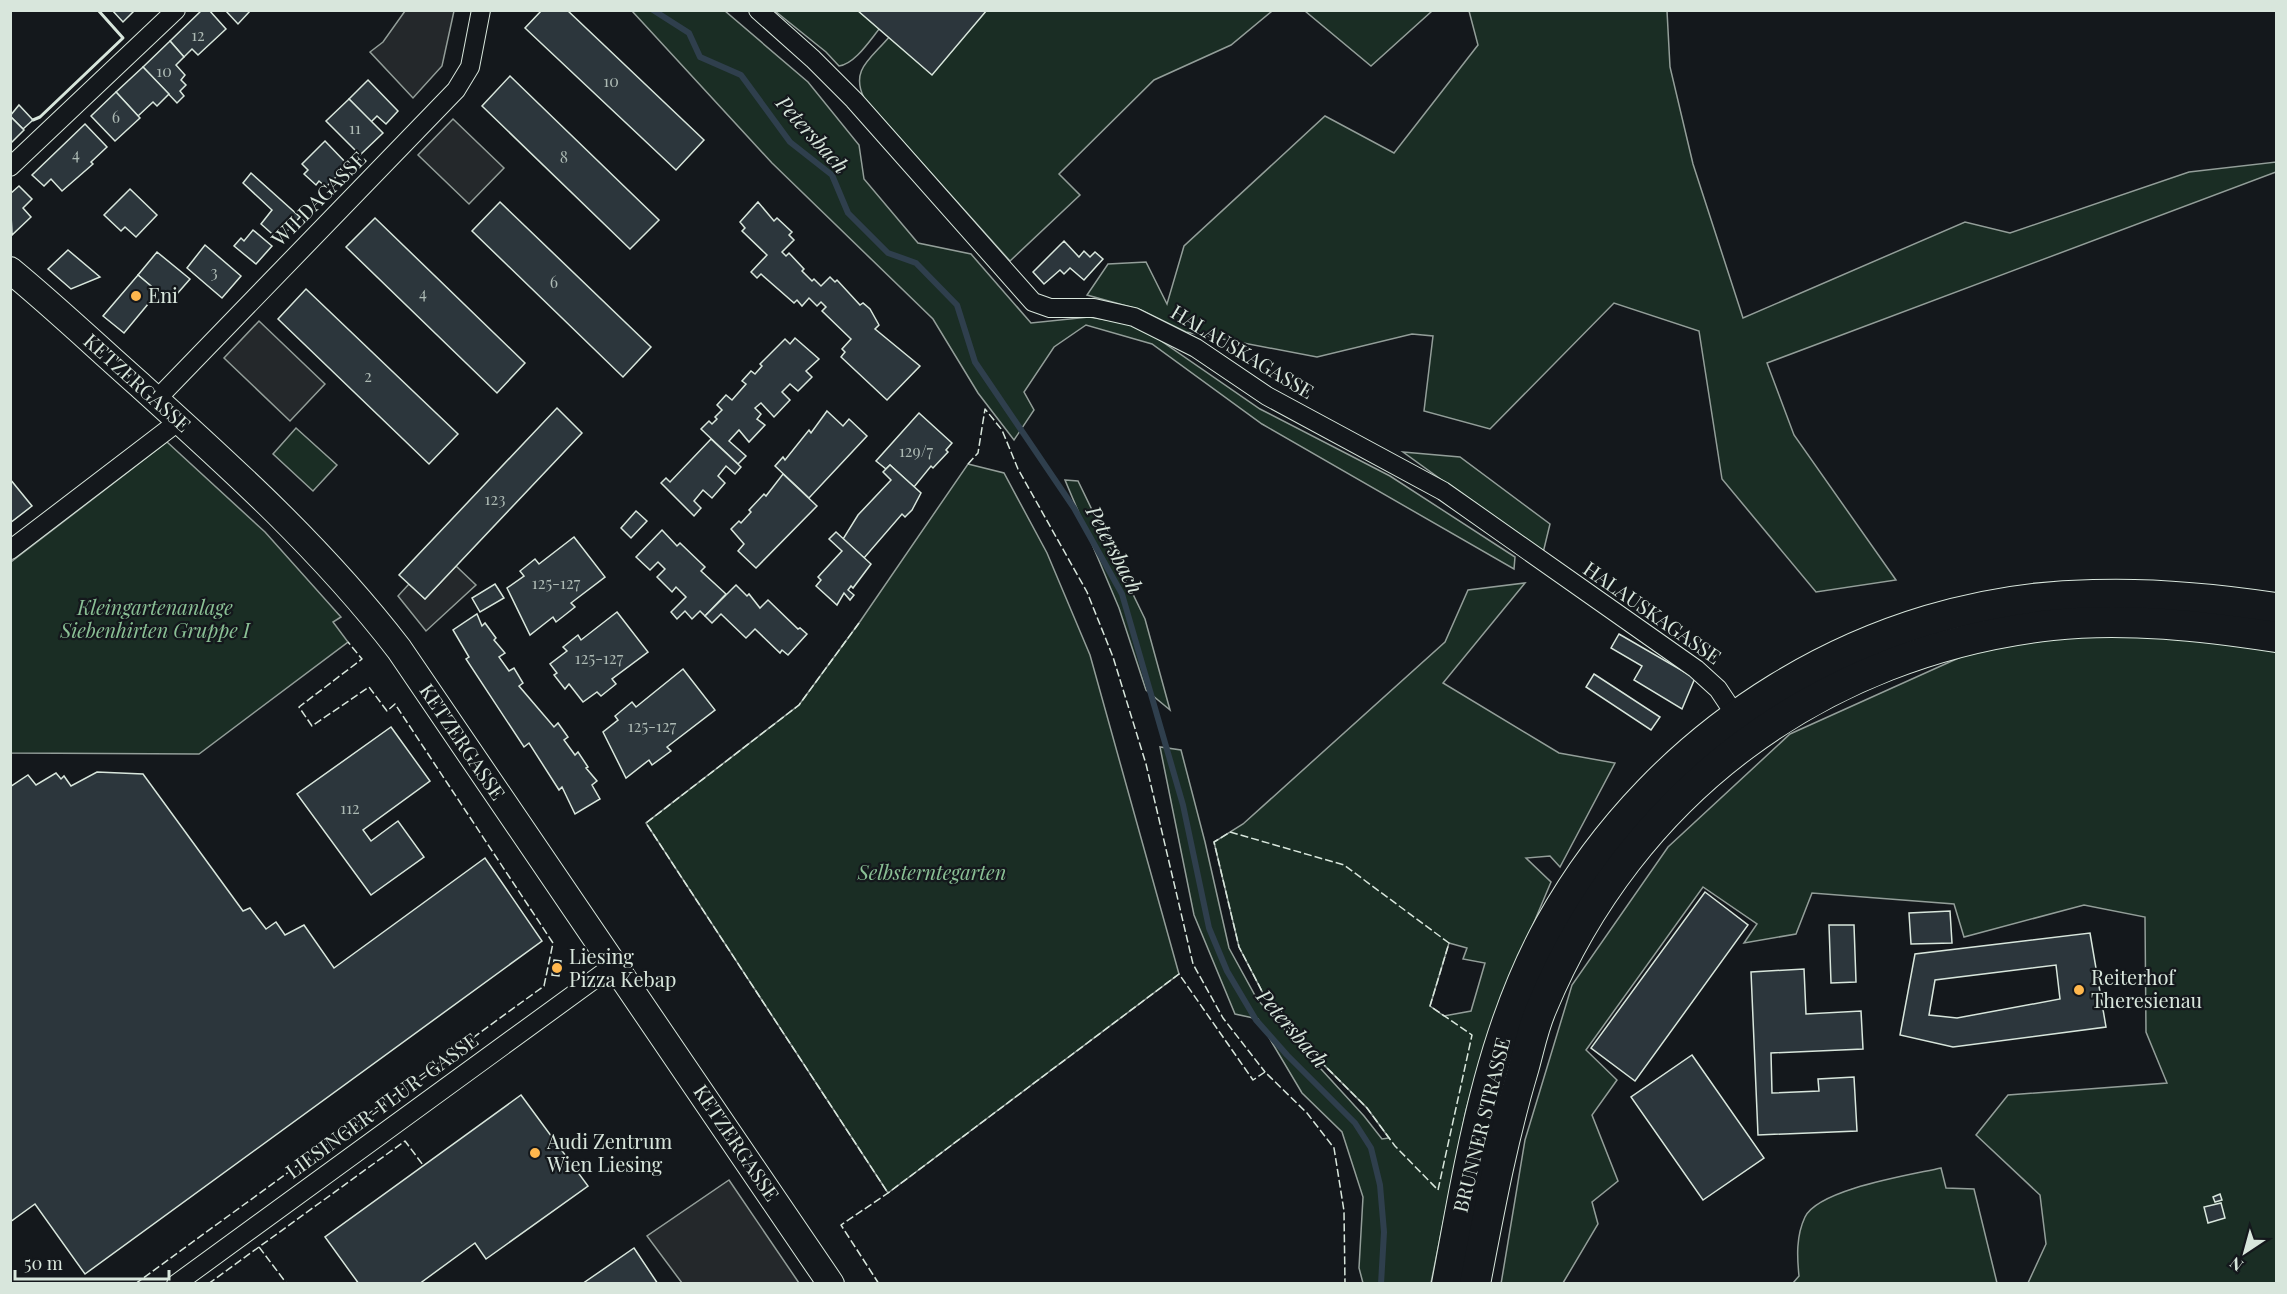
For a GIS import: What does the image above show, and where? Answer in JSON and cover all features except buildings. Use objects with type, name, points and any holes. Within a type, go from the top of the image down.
[{"type":"main road","name":"KETZERGASSE","points":[[10,270],[156,400],[295,529],[365,605],[399,649],[831,1284]]},
{"type":"main road","name":"BRUNNER STRASSE","points":[[1447,1284],[1487,1090],[1508,1020],[1550,925],[1587,866],[1635,804],[1678,762],[1736,716],[1807,670],[1856,646],[1915,624],[1973,609],[2036,599],[2090,594],[2174,597],[2277,608]]},
{"type":"main road","name":"BRUNNER STRASSE","points":[[1475,1284],[1503,1139],[1540,1010],[1593,906],[1627,859],[1663,816],[1700,780],[1768,728],[1808,702],[1885,664],[1956,641],[2055,625],[2113,622],[2163,624],[2277,637]]},
{"type":"street","points":[[10,167],[176,10]]},
{"type":"street","name":"WILDAGASSE","points":[[156,400],[456,90],[470,67],[482,10]]},
{"type":"street","name":"HALAUSKAGASSE","points":[[758,10],[840,86],[1025,295],[1034,302],[1050,308],[1094,308],[1144,321],[1196,348],[1267,396],[1443,491],[1696,669],[1718,689],[1736,716]]},
{"type":"street","points":[[10,550],[179,421]]},
{"type":"street","name":"LIESINGER-FLUR-GASSE","points":[[176,1284],[614,965]]},
{"type":"green space","points":[[632,11],[725,11],[808,82],[859,145],[864,179],[918,243],[971,254],[1031,323],[1089,317],[1138,325],[1260,409],[1390,476],[1515,557],[1514,569],[1262,424],[1152,344],[1086,325],[1054,347],[1024,392],[1034,410],[1014,440],[978,393],[933,319],[772,163]]},
{"type":"green space","points":[[775,11],[1272,11],[1231,45],[1154,80],[1059,174],[1080,195],[1010,261],[864,98],[860,88],[861,72],[890,36],[880,28],[851,61],[839,66],[826,52]]},
{"type":"green space","points":[[1305,11],[1432,11],[1371,66]]},
{"type":"green space","points":[[1469,11],[1667,11],[1670,67],[1693,164],[1743,318],[1965,222],[2010,233],[2189,172],[2276,162],[2276,172],[1767,363],[1794,435],[1896,580],[1816,592],[1722,479],[1699,331],[1614,303],[1490,429],[1424,411],[1433,336],[1412,334],[1317,357],[1186,332],[1141,310],[1087,295],[1108,264],[1146,262],[1167,304],[1184,246],[1325,116],[1394,153],[1478,45]]},
{"type":"green space","points":[[296,428],[337,465],[313,491],[273,454]]},
{"type":"green space","name":"Kleingartenanlage Siebenhirten Gruppe I","points":[[167,442],[265,532],[341,617],[333,622],[348,642],[199,754],[11,753],[11,562]]},
{"type":"green space","points":[[1403,452],[1460,457],[1550,524],[1543,553]]},
{"type":"green space","name":"Selbsterntegarten","points":[[968,464],[1004,473],[1047,553],[1090,655],[1179,974],[888,1193],[646,823],[799,705],[859,623]]},
{"type":"green space","points":[[1065,480],[1078,481],[1145,619],[1170,710],[1146,690],[1119,608]]},
{"type":"green space","points":[[1525,583],[1443,683],[1559,753],[1615,763],[1560,867],[1550,856],[1526,858],[1551,882],[1492,1022],[1466,1110],[1431,1283],[1363,1283],[1359,1268],[1363,1197],[1342,1132],[1302,1093],[1258,1019],[1235,1014],[1194,915],[1160,747],[1181,750],[1229,948],[1257,999],[1364,1116],[1382,1139],[1389,1138],[1367,1108],[1299,1040],[1265,997],[1239,947],[1214,842],[1243,824],[1445,642],[1468,590]],"holes":[[[1449,943],[1467,948],[1463,959],[1485,963],[1471,1011],[1444,1016],[1430,1006]]]},
{"type":"green space","points":[[2081,636],[2201,638],[2276,650],[2276,1283],[2028,1283],[2046,1244],[2040,1195],[1976,1135],[2008,1095],[2167,1083],[2146,1032],[2145,917],[2084,905],[1964,937],[1954,904],[1812,893],[1796,934],[1744,943],[1757,924],[1703,887],[1586,1050],[1617,1080],[1592,1115],[1618,1181],[1592,1202],[1598,1224],[1563,1283],[1501,1284],[1525,1140],[1572,985],[1668,847],[1790,734],[1963,656],[1994,645]]},
{"type":"green space","points":[[1941,1168],[1946,1188],[1974,1189],[1997,1283],[1793,1283],[1799,1276],[1800,1232],[1805,1217],[1814,1207],[1846,1191]]},
{"type":"shaded area","points":[[405,11],[454,11],[442,66],[413,98],[370,52],[383,42]]},
{"type":"shaded area","points":[[453,119],[504,168],[469,204],[418,155]]},
{"type":"shaded area","points":[[259,321],[325,384],[290,421],[224,358]]},
{"type":"shaded area","points":[[456,566],[476,585],[426,631],[398,596],[409,584],[425,599]]},
{"type":"shaded area","points":[[729,1180],[799,1283],[682,1283],[647,1236]]},
{"type":"waterway","name":"Petersbach","points":[[653,10],[689,33],[700,57],[741,75],[790,142],[832,175],[848,213],[888,253],[916,263],[957,305],[975,362],[1074,508],[1122,594],[1183,805],[1209,928],[1227,971],[1256,1020],[1287,1055],[1355,1123],[1371,1148],[1380,1185],[1384,1232],[1381,1284]]},
{"type":"fence","points":[[968,464],[978,453],[985,409],[1002,430],[1018,469],[1087,592],[1113,657],[1146,764],[1193,964],[1223,1018],[1265,1072]]},
{"type":"fence","points":[[859,623],[799,705],[646,823],[888,1193]]},
{"type":"fence","points":[[135,1284],[544,986],[553,943],[395,704],[387,711],[369,687],[312,726],[299,707],[362,659],[348,642]]},
{"type":"fence","points":[[1230,832],[1344,865],[1449,943],[1430,1006],[1472,1035],[1438,1190],[1395,1146],[1367,1108],[1299,1040],[1265,997],[1239,947],[1214,842],[1230,832]]},
{"type":"fence","points":[[879,1284],[841,1225],[888,1193],[1179,974],[1253,1080],[1265,1072],[1307,1113],[1334,1148],[1344,1211],[1345,1284]]},
{"type":"fence","points":[[208,1284],[405,1141],[423,1165]]},
{"type":"fence","points":[[259,1247],[287,1284]]},
{"type":"wall","points":[[33,120],[40,117],[123,38],[98,10]]},
{"type":"place","name":"Eni","points":[[136,296]]},
{"type":"place","name":"Liesing Pizza Kebap","points":[[557,968]]},
{"type":"place","name":"Reiterhof Theresienau","points":[[2079,990]]},
{"type":"place","name":"Audi Zentrum Wien Liesing","points":[[535,1153]]}]
